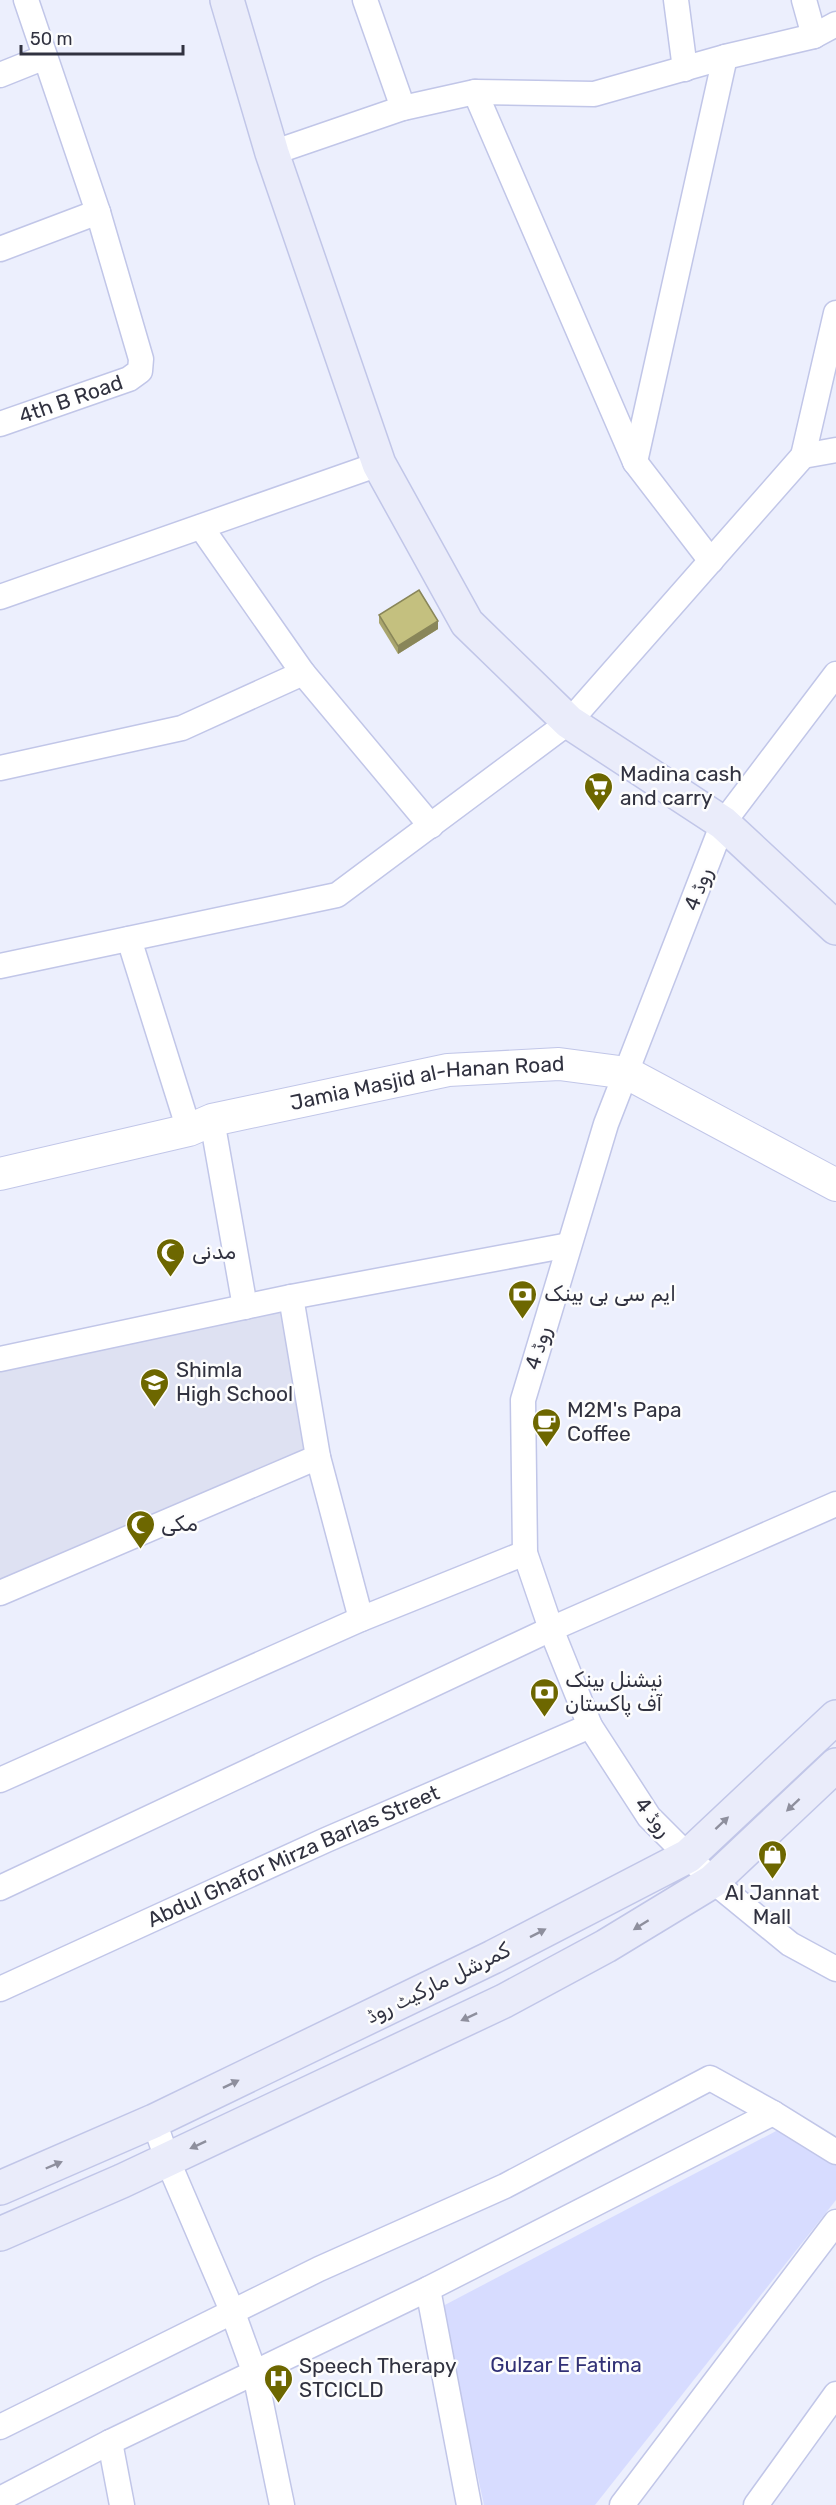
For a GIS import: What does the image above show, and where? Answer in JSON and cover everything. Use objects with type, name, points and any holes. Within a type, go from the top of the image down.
[{"type":"main road","points":[[227,0],[272,153],[379,464],[467,623],[569,722],[723,823],[836,928]]},
{"type":"main road","name":"کمرشل مارکیٹ روڈ","points":[[0,2188],[154,2121],[493,1957],[688,1856],[836,1717]]},
{"type":"main road","name":"کمرشل مارکیٹ روڈ","points":[[0,2234],[122,2181],[504,2001],[606,1946],[713,1881],[836,1765]]},
{"type":"street","points":[[0,249],[98,212],[26,0]]},
{"type":"street","points":[[365,0],[403,108]]},
{"type":"street","points":[[676,0],[685,69]]},
{"type":"street","points":[[804,0],[814,36]]},
{"type":"street","points":[[272,153],[403,108],[476,92],[594,94],[725,57],[814,36],[836,24]]},
{"type":"street","points":[[0,75],[45,57]]},
{"type":"street","points":[[635,462],[725,57]]},
{"type":"street","points":[[476,92],[635,462],[711,561]]},
{"type":"street","name":"4th B Road","points":[[0,424],[129,379],[140,372],[141,359],[98,212]]},
{"type":"street","points":[[0,966],[338,896],[569,722],[803,456],[836,313]]},
{"type":"street","points":[[803,456],[836,450]]},
{"type":"street","points":[[0,597],[379,464]]},
{"type":"street","points":[[201,527],[303,673],[431,826]]},
{"type":"street","points":[[0,768],[182,728],[303,673]]},
{"type":"street","name":"روڈ 4","points":[[836,674],[723,823],[606,1124],[522,1400],[525,1553],[551,1629],[590,1726],[649,1817],[713,1881],[790,1944],[836,1969]]},
{"type":"street","points":[[129,939],[201,1125],[245,1307]]},
{"type":"street","name":"Jamia Masjid al-Hanan Road","points":[[0,1174],[201,1125],[448,1070],[559,1064],[627,1073],[836,1185]]},
{"type":"street","points":[[0,1359],[291,1297],[569,1245]]},
{"type":"street","points":[[291,1297],[318,1457],[361,1619]]},
{"type":"street","points":[[0,1593],[318,1457]]},
{"type":"street","points":[[0,1888],[551,1629],[836,1504]]},
{"type":"street","points":[[0,1780],[361,1619],[525,1553]]},
{"type":"street","name":"Abdul Ghafor Mirza Barlas Street","points":[[0,1989],[326,1840],[590,1726]]},
{"type":"street","points":[[0,2427],[319,2269],[505,2186],[710,2078],[836,2152]]},
{"type":"street","points":[[0,2499],[110,2442],[428,2289],[773,2113]]},
{"type":"street","points":[[154,2121],[167,2159],[233,2313],[255,2374],[282,2505]]},
{"type":"street","points":[[621,2505],[836,2222]]},
{"type":"street","points":[[428,2289],[469,2505]]},
{"type":"street","points":[[756,2505],[836,2394]]},
{"type":"street","points":[[110,2442],[123,2505]]},
{"type":"shaded area","name":"Shimla High School","points":[[291,1297],[318,1457],[0,1593],[0,1359]]},
{"type":"green space","name":"Gulzar E Fatima","points":[[778,2130],[836,2165],[836,2200],[595,2505],[484,2505],[441,2307]]},
{"type":"building","points":[[419,590],[438,621],[398,646],[379,615]]},
{"type":"place","name":"Madina cash and carry","points":[[599,812]]},
{"type":"place","name":"مدنی","points":[[171,1278]]},
{"type":"place","name":"ایم سی بی بینک","points":[[523,1320]]},
{"type":"place","name":"Shimla High School","points":[[155,1408]]},
{"type":"place","name":"M2M's Papa Coffee","points":[[546,1448]]},
{"type":"place","name":"مکی","points":[[140,1550]]},
{"type":"place","name":"نیشنل بینک آف پاکستان","points":[[544,1718]]},
{"type":"place","name":"Al Jannat Mall","points":[[772,1880]]},
{"type":"place","name":"Speech Therapy STCICLD","points":[[278,2404]]}]
